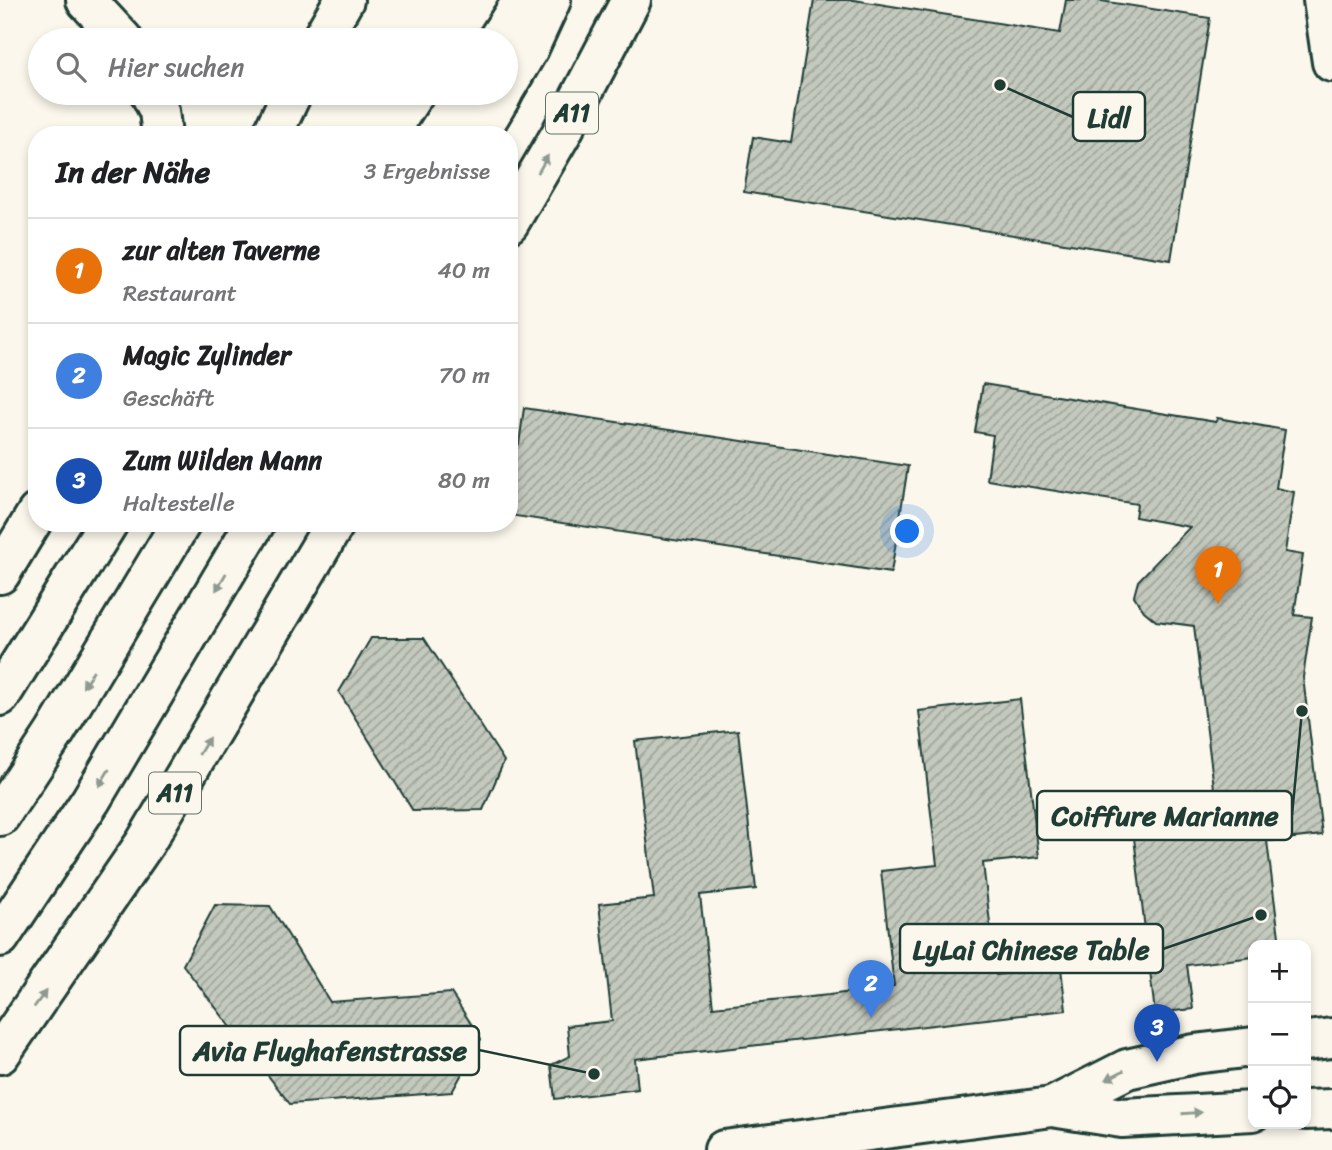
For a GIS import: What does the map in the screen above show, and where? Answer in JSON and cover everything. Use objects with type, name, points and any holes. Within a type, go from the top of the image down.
[{"type":"main road","points":[[86,0],[112,28]]},
{"type":"main road","points":[[328,28],[344,0]]},
{"type":"main road","points":[[505,28],[523,0]]},
{"type":"main road","name":"A11","points":[[518,67],[551,0]]},
{"type":"main road","name":"A11","points":[[518,208],[561,134],[631,0]]},
{"type":"main road","points":[[1323,0],[1332,62]]},
{"type":"main road","points":[[156,105],[161,126]]},
{"type":"main road","points":[[276,126],[286,105]]},
{"type":"main road","points":[[442,126],[455,105]]},
{"type":"main road","points":[[483,126],[496,105]]},
{"type":"main road","points":[[0,574],[28,528]]},
{"type":"main road","points":[[0,696],[102,532]]},
{"type":"main road","points":[[0,816],[54,734],[176,532]]},
{"type":"main road","name":"A11","points":[[0,937],[91,800],[250,532]]},
{"type":"main road","name":"A11","points":[[0,1054],[145,843],[330,532]]},
{"type":"main road","points":[[1311,1040],[1332,1038]]},
{"type":"main road","points":[[1052,1107],[1127,1069],[1194,1054],[1248,1048]]},
{"type":"main road","points":[[724,1150],[1052,1107],[1122,1118],[1248,1111]]},
{"type":"main road","points":[[1311,1110],[1332,1109]]},
{"type":"building","points":[[814,0],[854,0],[1060,33],[1066,0],[1095,0],[1210,18],[1171,260],[744,192],[753,137],[791,143]]},
{"type":"building","points":[[983,384],[1216,422],[1217,418],[1285,430],[1276,488],[1294,492],[1285,552],[1303,555],[1294,615],[1312,617],[1303,677],[1322,835],[1267,841],[1279,940],[1248,940],[1248,958],[1187,965],[1193,1009],[1155,1013],[1132,821],[1217,812],[1194,626],[1156,621],[1144,611],[1134,596],[1138,581],[1190,527],[1135,517],[1137,504],[987,480],[993,435],[975,432]]},
{"type":"building","points":[[524,408],[908,466],[891,573],[518,516],[519,444]]},
{"type":"building","points":[[371,638],[424,638],[504,761],[483,810],[413,811],[339,692]]},
{"type":"building","points":[[1020,699],[1039,857],[983,863],[996,975],[1061,968],[1066,1010],[635,1059],[638,1089],[555,1099],[551,1065],[570,1056],[567,1026],[612,1021],[599,904],[654,898],[635,741],[738,730],[756,889],[700,895],[713,1007],[829,995],[894,986],[881,871],[937,865],[919,711]]},
{"type":"building","points":[[215,905],[270,906],[330,1002],[451,993],[481,1039],[452,1092],[290,1104],[183,965]]},
{"type":"place","name":"Lidl","points":[[1000,85]]},
{"type":"place","name":"zur alten Taverne","points":[[1218,604]]},
{"type":"place","name":"Coiffure Marianne","points":[[1302,711]]},
{"type":"place","name":"LyLai Chinese Table","points":[[1261,915]]},
{"type":"place","name":"Magic Zylinder","points":[[871,1018]]},
{"type":"place","name":"Zum Wilden Mann","points":[[1157,1062]]},
{"type":"place","name":"Avia Flughafenstrasse","points":[[594,1074]]}]
